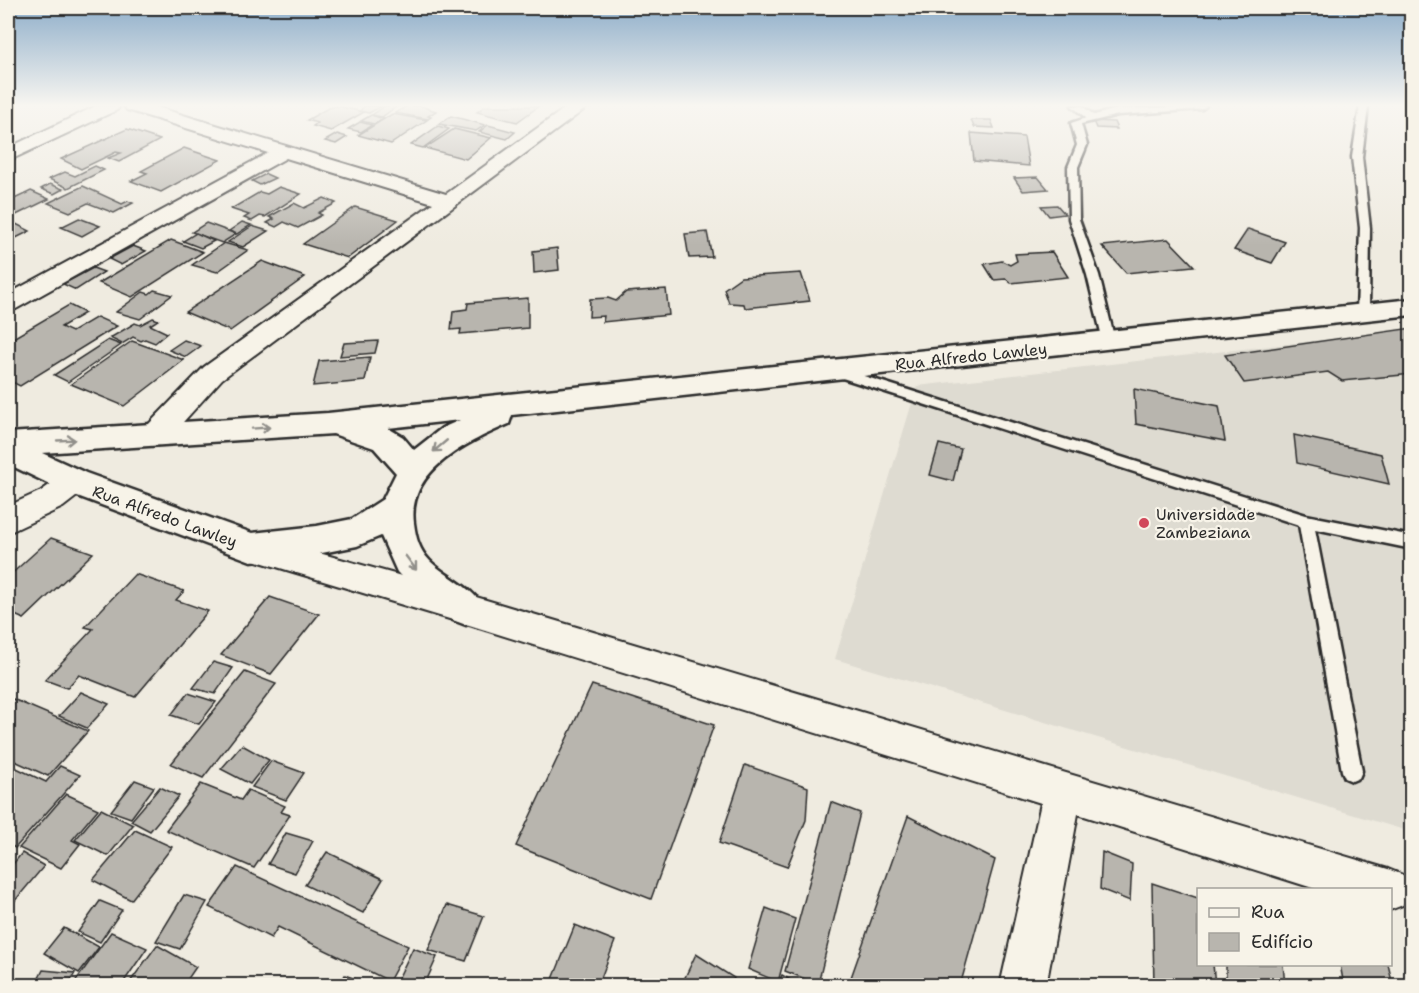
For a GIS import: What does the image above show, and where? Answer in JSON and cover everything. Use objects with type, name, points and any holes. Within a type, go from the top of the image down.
[{"type":"main road","name":"Rua Alfredo Lawley","points":[[8,444],[328,424],[1412,307]]},
{"type":"main road","name":"Rua Alfredo Lawley","points":[[8,451],[75,483],[251,547],[317,540],[357,532],[371,526],[395,508],[412,472],[453,436],[530,404]]},
{"type":"main road","points":[[328,424],[386,440],[397,449],[412,472]]},
{"type":"main road","points":[[75,483],[89,465],[155,435]]},
{"type":"main road","points":[[395,508],[398,534],[404,555],[417,572],[466,609]]},
{"type":"street","points":[[8,304],[283,152]]},
{"type":"street","points":[[289,152],[449,201]]},
{"type":"street","points":[[155,435],[213,373],[516,152]]},
{"type":"street","points":[[8,521],[23,511],[52,500],[75,483]]},
{"type":"street","points":[[251,547],[466,609],[1382,888]]},
{"type":"street","points":[[1023,986],[1063,790]]},
{"type":"street","points":[[1392,891],[1412,897]]},
{"type":"lane","points":[[1079,152],[1073,167],[1074,219],[1093,275],[1109,341]]},
{"type":"lane","points":[[1358,152],[1365,228],[1363,312]]},
{"type":"lane","points":[[835,371],[1306,520],[1412,543]]},
{"type":"lane","points":[[1306,520],[1352,771]]},
{"type":"shaded area","name":"Universidade Zambeziana","points":[[1411,330],[1411,832],[835,659],[917,386]]},
{"type":"building","points":[[76,152],[115,152],[81,169],[61,159]]},
{"type":"building","points":[[118,152],[137,152],[119,162],[108,158],[121,153]]},
{"type":"building","points":[[176,152],[197,152],[220,160],[161,192],[131,181],[147,173],[141,171]]},
{"type":"building","points":[[441,152],[474,152],[466,159]]},
{"type":"building","points":[[973,152],[1027,152],[1029,166],[974,161]]},
{"type":"building","points":[[95,166],[104,170],[68,188],[49,179],[65,172],[75,176]]},
{"type":"building","points":[[266,174],[275,178],[260,185],[252,181]]},
{"type":"building","points":[[1038,177],[1048,189],[1023,191],[1014,178]]},
{"type":"building","points":[[50,184],[63,189],[54,194],[41,189]]},
{"type":"building","points":[[83,186],[122,204],[128,201],[133,203],[114,213],[88,203],[70,212],[48,203]]},
{"type":"building","points":[[279,187],[301,194],[265,217],[260,216],[252,221],[244,218],[249,215],[231,209],[260,192],[267,194]]},
{"type":"building","points":[[31,191],[49,199],[8,219],[8,202]]},
{"type":"building","points":[[324,198],[336,203],[318,213],[322,215],[298,228],[284,222],[276,227],[267,223],[274,219],[269,217],[294,203],[304,208]]},
{"type":"building","points":[[1057,205],[1065,214],[1049,216],[1041,206]]},
{"type":"building","points":[[355,207],[398,220],[348,258],[303,244]]},
{"type":"building","points":[[79,218],[100,226],[82,236],[61,227]]},
{"type":"building","points":[[8,222],[30,231],[8,242]]},
{"type":"building","points":[[242,222],[251,225],[237,234],[229,231]]},
{"type":"building","points":[[206,223],[236,234],[222,243],[192,232]]},
{"type":"building","points":[[252,226],[268,231],[243,247],[228,242]]},
{"type":"building","points":[[1248,229],[1285,242],[1272,263],[1234,250]]},
{"type":"building","points":[[707,232],[712,257],[689,258],[685,234]]},
{"type":"building","points":[[196,233],[214,241],[201,248],[183,241]]},
{"type":"building","points":[[1168,239],[1194,266],[1126,273],[1102,246]]},
{"type":"building","points":[[171,240],[203,252],[132,297],[99,283]]},
{"type":"building","points":[[224,243],[248,250],[217,272],[192,265]]},
{"type":"building","points":[[133,246],[146,251],[121,265],[109,259]]},
{"type":"building","points":[[557,248],[559,270],[534,273],[533,251]]},
{"type":"building","points":[[1052,252],[1068,277],[1011,283],[1006,279],[994,280],[984,264],[1002,261],[1010,265],[1017,261],[1015,254]]},
{"type":"building","points":[[262,261],[305,277],[230,331],[185,312]]},
{"type":"building","points":[[93,268],[104,272],[76,290],[63,284]]},
{"type":"building","points":[[801,273],[810,301],[745,308],[744,304],[729,303],[724,289],[741,277]]},
{"type":"building","points":[[666,289],[669,315],[603,322],[604,316],[589,317],[590,299],[608,298],[616,301],[626,292]]},
{"type":"building","points":[[154,290],[172,295],[140,319],[116,312],[143,292],[149,294]]},
{"type":"building","points":[[528,298],[528,328],[460,334],[461,329],[451,330],[453,311],[467,309],[468,303]]},
{"type":"building","points":[[69,305],[85,313],[61,327],[72,332],[97,317],[117,326],[20,386],[8,380],[8,341]]},
{"type":"building","points":[[153,318],[158,320],[150,325],[167,333],[155,343],[133,337],[122,344],[110,338],[135,323],[140,325]]},
{"type":"building","points":[[1412,328],[1412,374],[1342,381],[1328,372],[1244,383],[1225,355]]},
{"type":"building","points":[[108,340],[121,345],[68,382],[54,375]]},
{"type":"building","points":[[184,340],[201,346],[186,357],[169,350]]},
{"type":"building","points":[[132,341],[184,360],[124,406],[71,384]]},
{"type":"building","points":[[378,341],[375,353],[340,356],[344,343]]},
{"type":"building","points":[[370,357],[365,381],[313,386],[319,361]]},
{"type":"building","points":[[1134,389],[1219,406],[1225,441],[1136,424]]},
{"type":"building","points":[[1294,435],[1381,454],[1389,484],[1297,463]]},
{"type":"building","points":[[939,444],[961,449],[953,481],[930,475]]},
{"type":"building","points":[[51,538],[93,553],[24,619],[8,612],[8,577]]},
{"type":"building","points":[[135,574],[184,591],[176,600],[208,611],[135,697],[79,675],[67,688],[45,680],[93,629],[85,627]]},
{"type":"building","points":[[270,597],[319,614],[271,674],[221,655]]},
{"type":"building","points":[[213,662],[233,668],[215,694],[193,688]]},
{"type":"building","points":[[245,672],[276,684],[203,778],[171,764]]},
{"type":"building","points":[[592,685],[714,725],[651,899],[516,846]]},
{"type":"building","points":[[81,692],[109,704],[87,728],[59,716]]},
{"type":"building","points":[[188,693],[216,702],[199,724],[171,715]]},
{"type":"building","points":[[8,697],[88,731],[48,776],[8,758]]},
{"type":"building","points":[[242,745],[269,760],[250,784],[221,769]]},
{"type":"building","points":[[271,761],[304,773],[286,800],[252,787]]},
{"type":"building","points":[[8,764],[46,782],[60,766],[80,775],[15,848],[8,844]]},
{"type":"building","points":[[745,765],[808,787],[806,820],[787,867],[719,843]]},
{"type":"building","points":[[135,780],[154,787],[131,818],[111,811]]},
{"type":"building","points":[[201,784],[241,800],[248,790],[285,806],[281,812],[290,815],[254,868],[166,830]]},
{"type":"building","points":[[160,787],[179,796],[150,831],[131,821]]},
{"type":"building","points":[[66,794],[98,809],[72,840],[80,844],[61,868],[19,848]]},
{"type":"building","points":[[831,802],[860,813],[818,984],[785,971]]},
{"type":"building","points":[[101,809],[133,825],[108,856],[75,840]]},
{"type":"building","points":[[908,816],[995,860],[960,986],[848,986]]},
{"type":"building","points":[[135,830],[172,847],[131,900],[93,880]]},
{"type":"building","points":[[286,833],[313,841],[295,873],[268,864]]},
{"type":"building","points":[[327,852],[383,879],[363,913],[305,885]]},
{"type":"building","points":[[1102,852],[1132,864],[1130,901],[1100,889]]},
{"type":"building","points":[[22,853],[44,866],[8,909],[8,870]]},
{"type":"building","points":[[237,867],[408,946],[389,981],[278,927],[271,938],[209,907]]},
{"type":"building","points":[[1152,883],[1197,898],[1197,966],[1213,966],[1215,986],[1154,986]]},
{"type":"building","points":[[184,895],[207,902],[180,949],[156,941]]},
{"type":"building","points":[[100,901],[122,910],[100,942],[78,932]]},
{"type":"building","points":[[447,905],[484,916],[466,961],[428,950]]},
{"type":"building","points":[[766,908],[795,919],[778,982],[748,969]]},
{"type":"building","points":[[575,925],[615,941],[598,986],[568,986],[553,979]]},
{"type":"building","points":[[64,928],[99,947],[79,973],[44,953]]},
{"type":"building","points":[[111,932],[147,948],[121,986],[72,986]]},
{"type":"building","points":[[157,945],[196,967],[183,986],[127,986]]},
{"type":"building","points":[[413,948],[437,957],[424,986],[404,986],[396,983]]},
{"type":"building","points":[[696,954],[734,978],[731,986],[681,986]]},
{"type":"building","points":[[1226,966],[1283,966],[1285,986],[1226,986]]},
{"type":"building","points":[[1340,966],[1388,966],[1393,986],[1344,986]]},
{"type":"building","points":[[43,970],[75,973],[68,986],[35,986]]},
{"type":"building","points":[[345,975],[370,985],[339,986]]},
{"type":"building","points":[[782,975],[800,986],[777,986]]},
{"type":"building","points":[[504,977],[520,986],[500,986]]},
{"type":"place","name":"Universidade Zambeziana","points":[[1144,523]]}]
